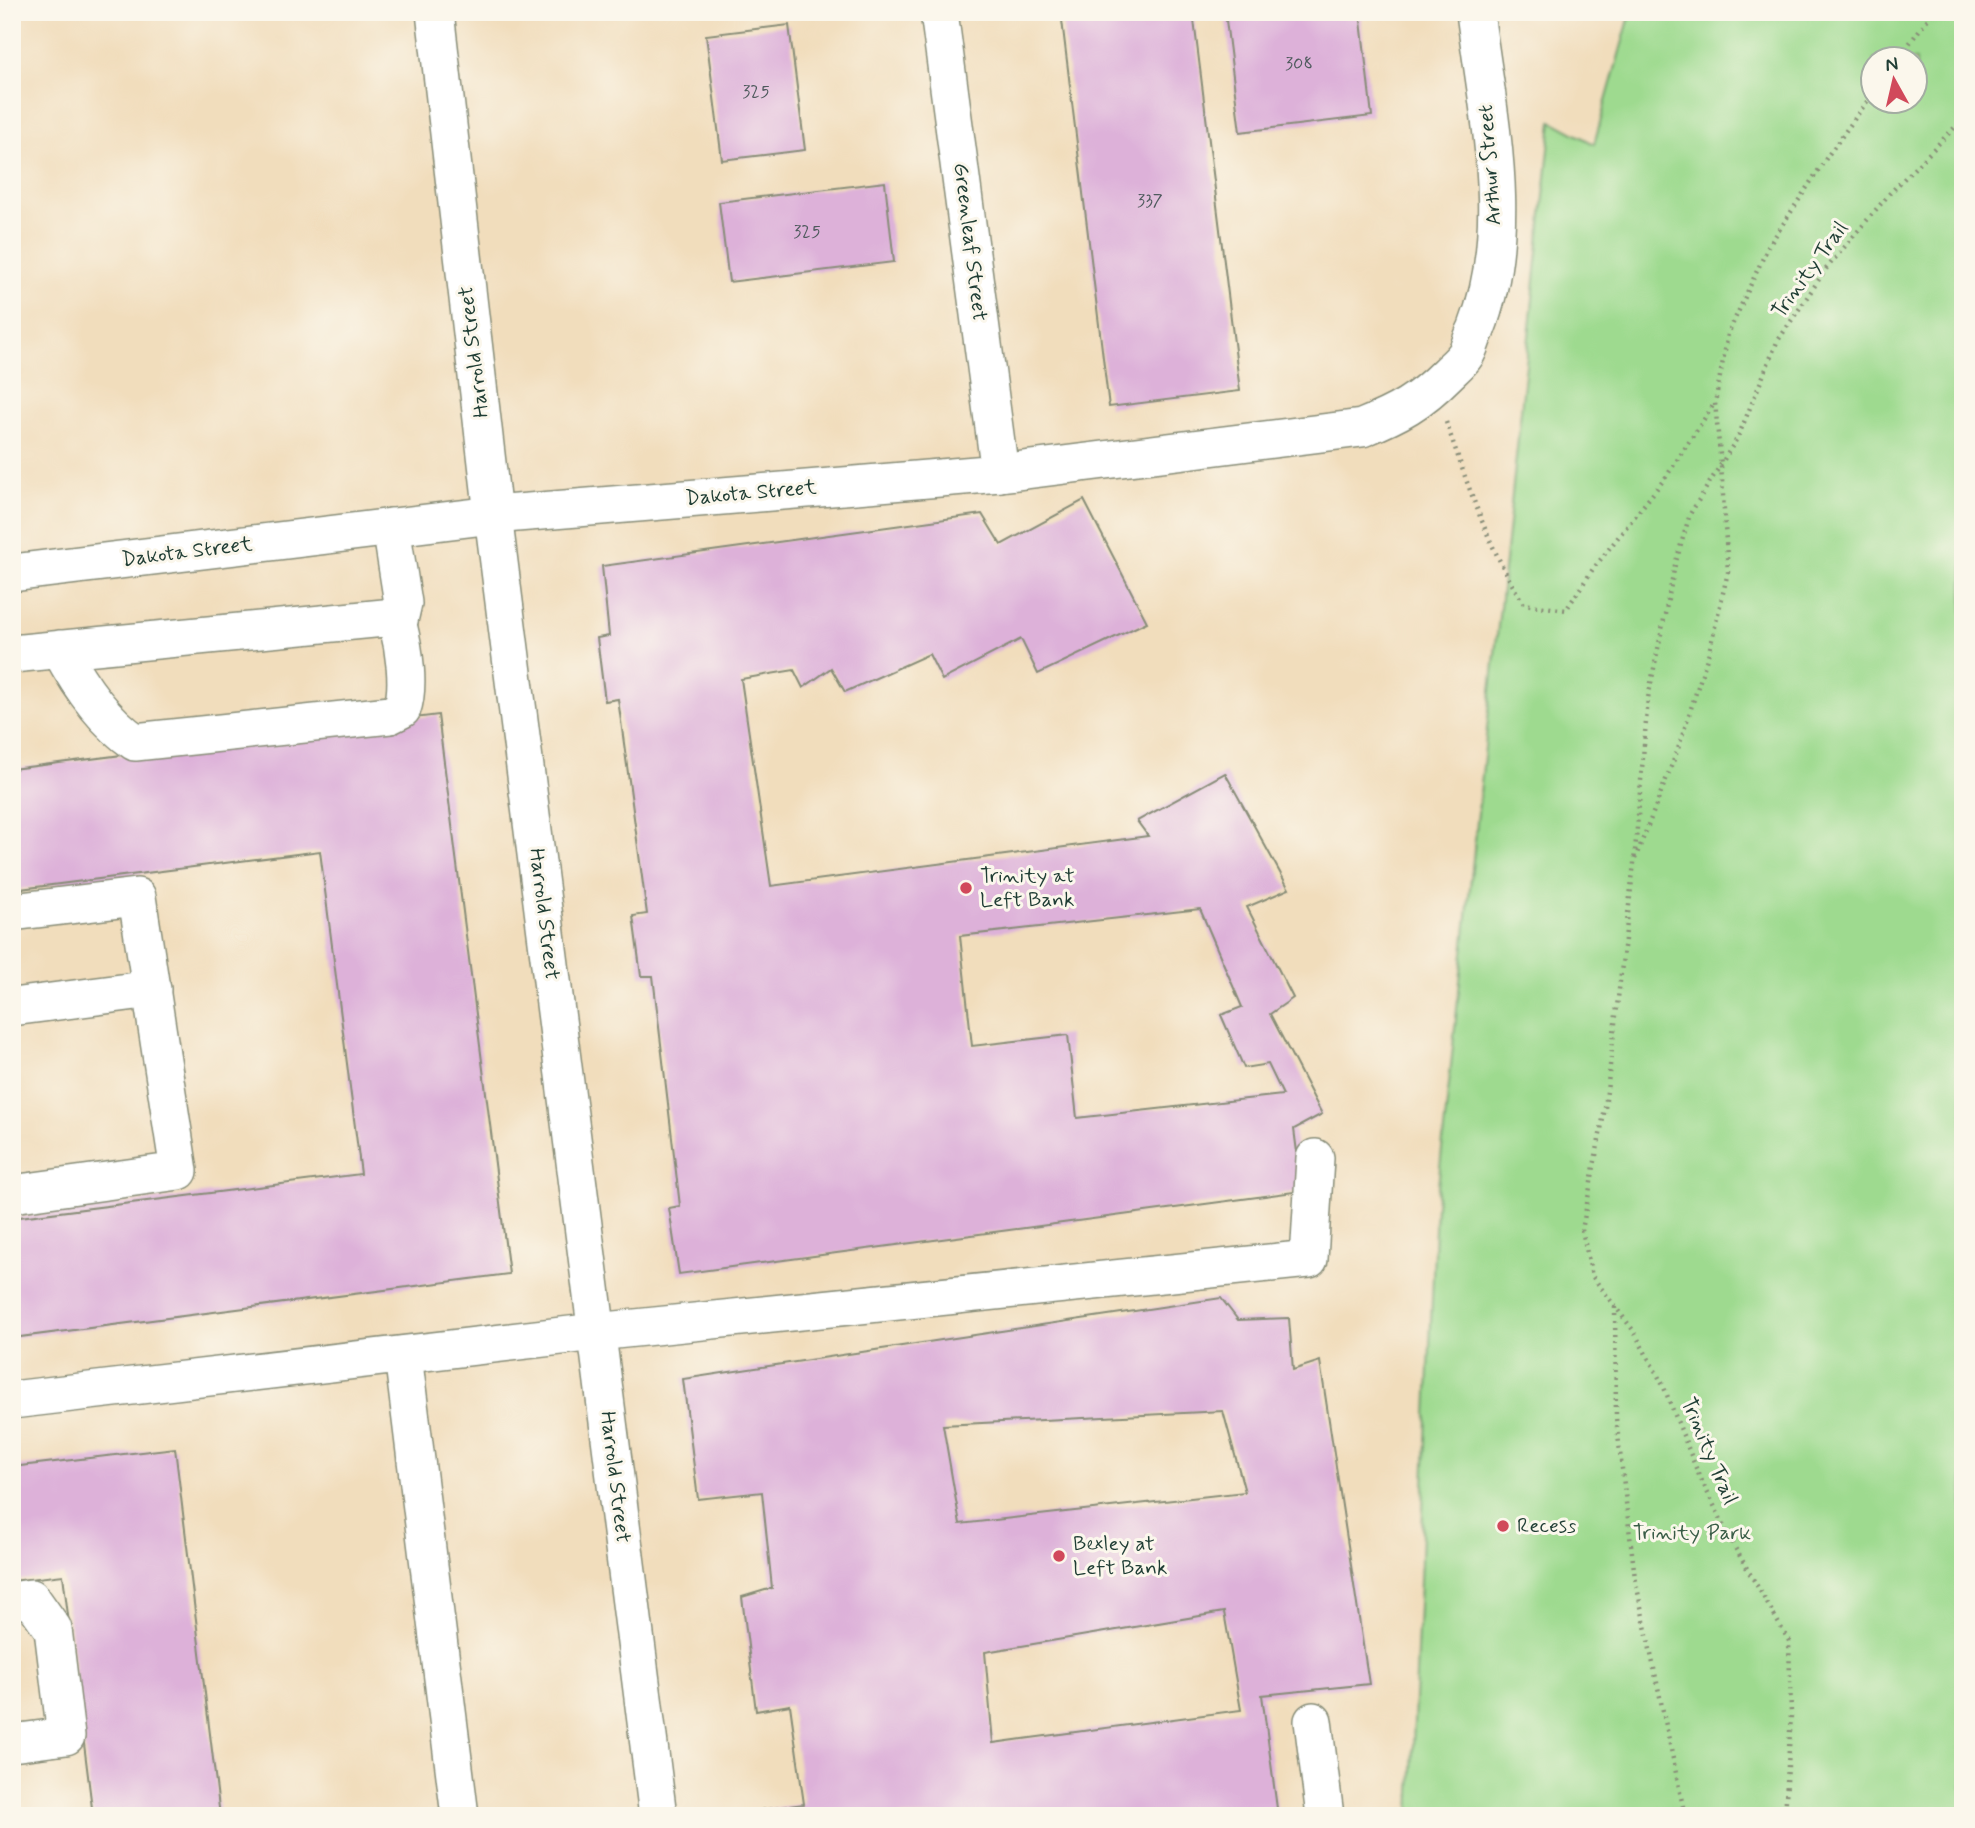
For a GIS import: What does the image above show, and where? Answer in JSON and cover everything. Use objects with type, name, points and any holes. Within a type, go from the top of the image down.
[{"type":"street","name":"Harrold Street","points":[[435,12],[493,515],[659,1816]]},
{"type":"street","name":"Greenleaf Street","points":[[939,12],[1000,472]]},
{"type":"street","name":"Arthur Street","points":[[1465,355],[1491,280],[1496,244],[1497,202],[1475,12]]},
{"type":"street","name":"Dakota Street","points":[[12,573],[493,515],[1000,472],[1362,428],[1400,412],[1433,388],[1465,355]]},
{"type":"street","points":[[60,649],[73,674],[118,731],[135,742],[390,716],[402,709],[406,698],[402,640],[398,625],[403,603],[391,527]]},
{"type":"street","points":[[12,654],[384,618],[398,625]]},
{"type":"street","points":[[12,912],[137,897],[179,1171],[12,1194]]},
{"type":"street","points":[[12,1007],[152,989]]},
{"type":"street","points":[[12,1400],[596,1332],[1309,1259],[1315,1158]]},
{"type":"street","points":[[403,1354],[460,1816]]},
{"type":"street","points":[[12,1601],[31,1598],[53,1629],[66,1736],[12,1743]]},
{"type":"street","points":[[1313,1721],[1325,1816]]},
{"type":"path","points":[[1908,46],[1933,12]]},
{"type":"path","name":"Trinity Trail","points":[[1634,863],[1678,749],[1709,652],[1728,572],[1715,404],[1728,334],[1768,247],[1860,111]]},
{"type":"path","name":"Trinity Trail","points":[[1785,1816],[1791,1715],[1789,1642],[1734,1546],[1698,1473],[1663,1385],[1633,1330],[1592,1276],[1582,1230],[1605,1108],[1634,863],[1648,698],[1675,565],[1690,514],[1738,437],[1777,342],[1826,269],[1890,193],[1963,120]]},
{"type":"path","points":[[1433,388],[1478,514],[1504,574],[1524,604],[1566,610],[1593,569],[1666,477],[1715,404]]},
{"type":"path","points":[[1615,1306],[1616,1418],[1634,1578],[1685,1816]]},
{"type":"green space","name":"Trinity Park","points":[[1631,12],[1963,12],[1963,1816],[1410,1816],[1436,1205],[1552,121],[1594,144]]},
{"type":"building","points":[[1061,12],[1193,12],[1240,391],[1109,407]]},
{"type":"building","points":[[1225,12],[1360,12],[1372,116],[1240,132]]},
{"type":"building","points":[[789,25],[805,150],[722,160],[706,35]]},
{"type":"building","points":[[885,182],[894,262],[729,282],[719,202]]},
{"type":"building","name":"Trinity at Left Bank","points":[[1084,500],[1147,622],[1038,674],[1021,639],[942,680],[929,654],[845,692],[831,668],[803,688],[794,670],[741,679],[771,886],[1148,836],[1137,821],[1225,773],[1289,889],[1247,907],[1293,998],[1270,1014],[1322,1114],[1294,1129],[1302,1191],[679,1274],[669,1208],[680,1206],[653,976],[641,976],[633,916],[647,914],[618,699],[605,701],[597,638],[609,636],[602,566],[982,514],[1001,545]],"holes":[[[1200,909],[1242,1007],[1221,1015],[1244,1068],[1268,1064],[1283,1095],[1077,1118],[1068,1035],[972,1046],[960,936]]]},
{"type":"building","points":[[438,715],[509,1274],[12,1338],[12,1218],[361,1174],[320,851],[12,890],[12,769]]},
{"type":"building","name":"Bexley at Left Bank","points":[[1221,1298],[1238,1320],[1289,1318],[1293,1370],[1320,1361],[1369,1684],[1262,1695],[1278,1816],[753,1816],[753,1811],[804,1804],[790,1705],[756,1711],[742,1597],[772,1588],[762,1492],[698,1499],[683,1379]],"holes":[[[1223,1411],[1245,1492],[960,1524],[943,1425]],[[1224,1612],[1241,1710],[993,1743],[985,1652]]]},
{"type":"building","points":[[175,1448],[220,1816],[93,1816],[63,1575],[12,1581],[12,1467]]},
{"type":"place","name":"Trinity at Left Bank","points":[[966,888]]},
{"type":"place","name":"Recess","points":[[1503,1526]]},
{"type":"place","name":"Bexley at Left Bank","points":[[1059,1556]]}]
